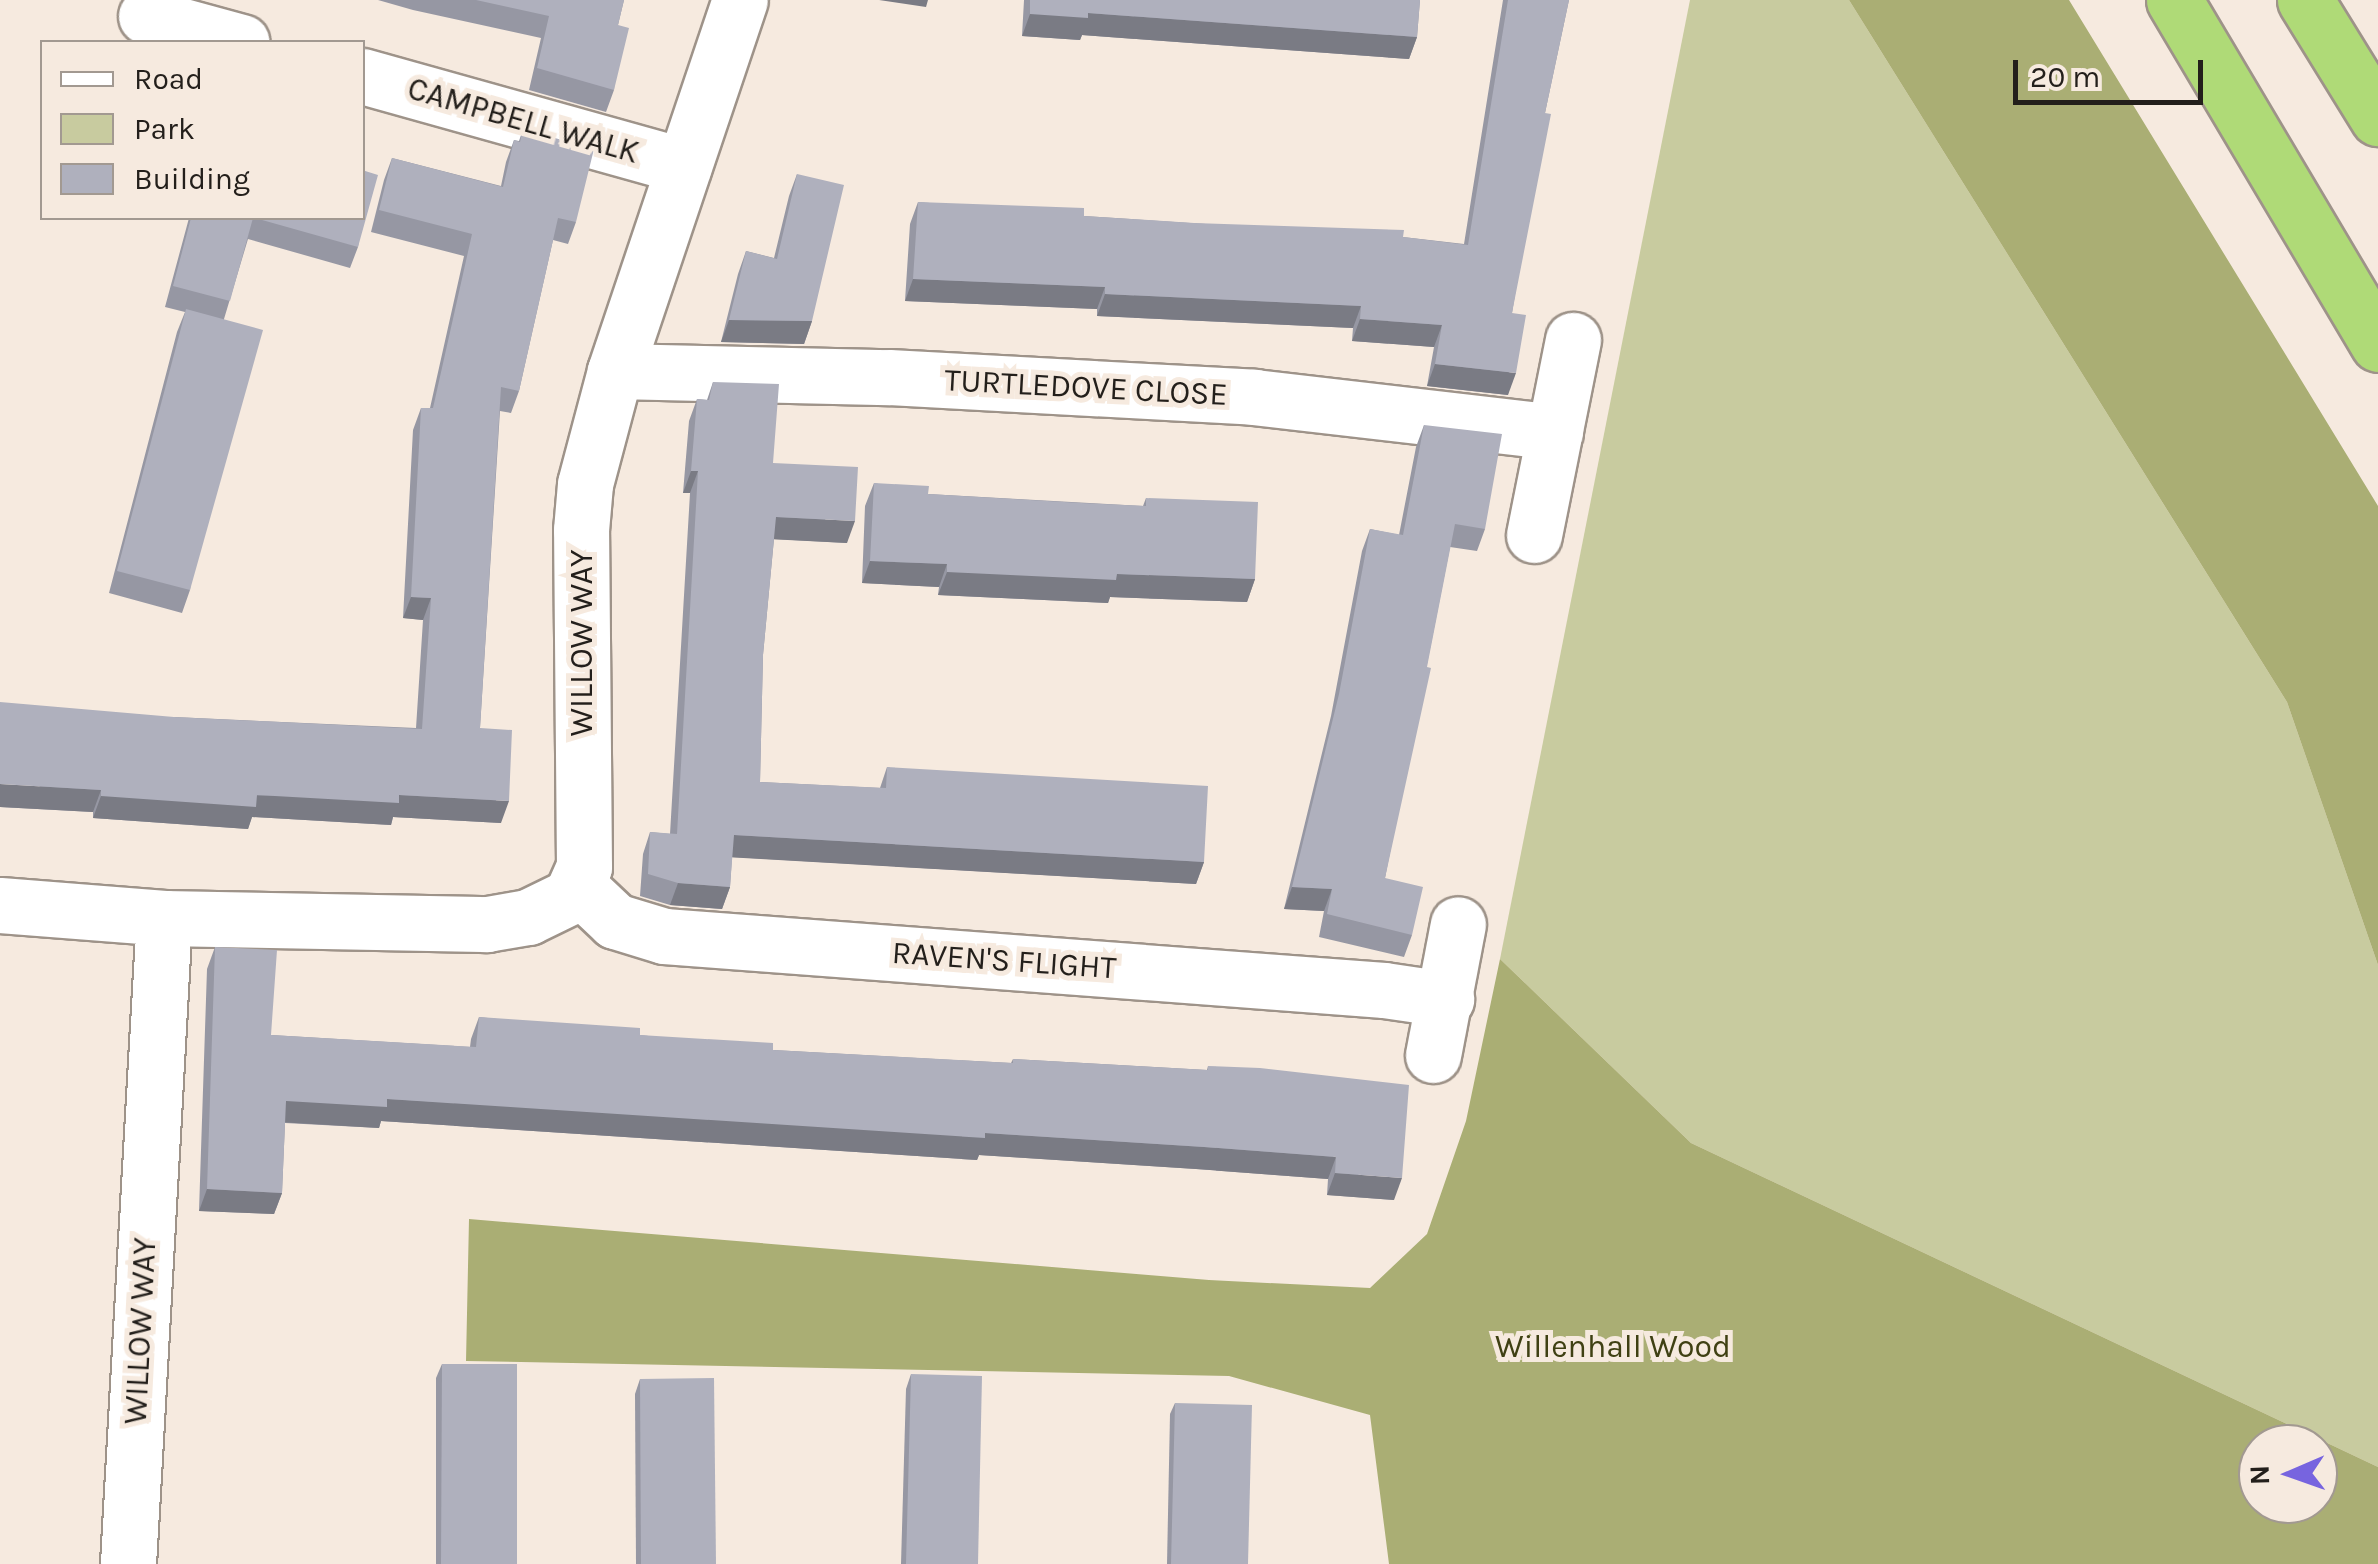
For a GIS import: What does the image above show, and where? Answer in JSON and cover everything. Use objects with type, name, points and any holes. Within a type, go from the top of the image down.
[{"type":"highway","points":[[2174,0],[2378,344]]},
{"type":"highway","points":[[2305,0],[2378,118]]},
{"type":"street","name":"WILLOW WAY","points":[[578,886],[584,868],[582,530],[594,438],[740,0]]},
{"type":"street","points":[[145,19],[234,40]]},
{"type":"street","name":"CAMPBELL WALK","points":[[365,77],[684,166]]},
{"type":"street","points":[[1534,535],[1573,340]]},
{"type":"street","name":"TURTLEDOVE CLOSE","points":[[615,371],[890,377],[1254,397],[1555,432]]},
{"type":"street","points":[[0,905],[164,918],[487,924],[544,910],[560,903],[578,886]]},
{"type":"street","name":"RAVEN'S FLIGHT","points":[[578,886],[615,921],[664,936],[1384,990],[1446,998]]},
{"type":"street","name":"WILLOW WAY","points":[[128,1564],[164,918]]},
{"type":"street","points":[[1433,1055],[1458,924]]},
{"type":"green space","points":[[1690,0],[1849,0],[2287,702],[2378,965],[2378,1467],[2338,1448],[2338,1424],[2287,1424],[1691,1143],[1500,959]]},
{"type":"green space","points":[[1849,0],[2069,0],[2378,506],[2378,965],[2287,702]]},
{"type":"green space","name":"Willenhall Wood","points":[[1500,959],[1691,1143],[2287,1424],[2238,1424],[2238,1524],[2338,1524],[2338,1448],[2378,1467],[2378,1564],[1389,1564],[1370,1415],[1229,1376],[466,1361],[469,1219],[1209,1280],[1370,1288],[1427,1234],[1466,1121]]},
{"type":"building","points":[[476,0],[624,0],[618,25],[629,28],[614,90],[537,68],[549,16]]},
{"type":"building","points":[[1030,0],[1420,0],[1417,37],[1088,13],[1088,18],[1030,14]]},
{"type":"building","points":[[1508,0],[1569,0],[1545,113],[1551,114],[1512,313],[1526,315],[1516,373],[1435,364],[1442,325],[1360,319],[1361,306],[1105,294],[1105,287],[913,279],[918,202],[1084,208],[1084,216],[1194,223],[1404,230],[1403,237],[1468,245]]},
{"type":"building","points":[[523,129],[594,149],[576,222],[558,218],[519,391],[501,387],[480,728],[512,730],[509,801],[399,795],[399,803],[257,795],[256,807],[101,796],[101,790],[0,784],[0,702],[174,717],[422,729],[431,598],[411,597],[421,408],[433,408],[472,234],[379,210],[392,158],[503,187],[514,140],[520,142]]},
{"type":"building","points":[[365,171],[378,175],[358,247],[262,220],[365,220]]},
{"type":"building","points":[[797,174],[844,185],[812,321],[729,320],[746,251],[777,259]]},
{"type":"building","points":[[190,220],[252,220],[230,301],[173,286]]},
{"type":"building","points":[[186,309],[263,330],[190,590],[117,571]]},
{"type":"building","points":[[713,382],[779,384],[773,463],[858,467],[855,521],[776,517],[763,655],[760,782],[886,788],[887,767],[1208,786],[1204,862],[734,835],[730,887],[678,883],[648,874],[650,832],[677,834],[698,471],[691,471],[697,399],[709,400]]},
{"type":"building","points":[[1424,425],[1502,434],[1485,529],[1455,524],[1427,667],[1431,668],[1385,878],[1423,887],[1412,935],[1327,914],[1332,889],[1292,887],[1339,694],[1370,529],[1403,535]]},
{"type":"building","points":[[874,483],[929,486],[928,494],[1081,503],[1146,506],[1146,498],[1258,502],[1255,579],[1117,574],[1116,580],[947,572],[947,564],[870,561]]},
{"type":"building","points":[[215,947],[277,950],[271,1035],[476,1047],[479,1017],[640,1028],[640,1035],[773,1043],[773,1050],[1013,1063],[1013,1059],[1208,1070],[1208,1066],[1260,1068],[1409,1085],[1402,1178],[1335,1173],[1336,1157],[387,1099],[387,1107],[286,1101],[282,1193],[207,1189]]},
{"type":"building","points":[[442,1364],[517,1364],[517,1564],[441,1564]]},
{"type":"building","points":[[911,1374],[982,1376],[978,1564],[906,1564]]},
{"type":"building","points":[[714,1378],[716,1564],[641,1564],[640,1379]]},
{"type":"building","points":[[1175,1403],[1252,1405],[1248,1564],[1171,1564]]}]
